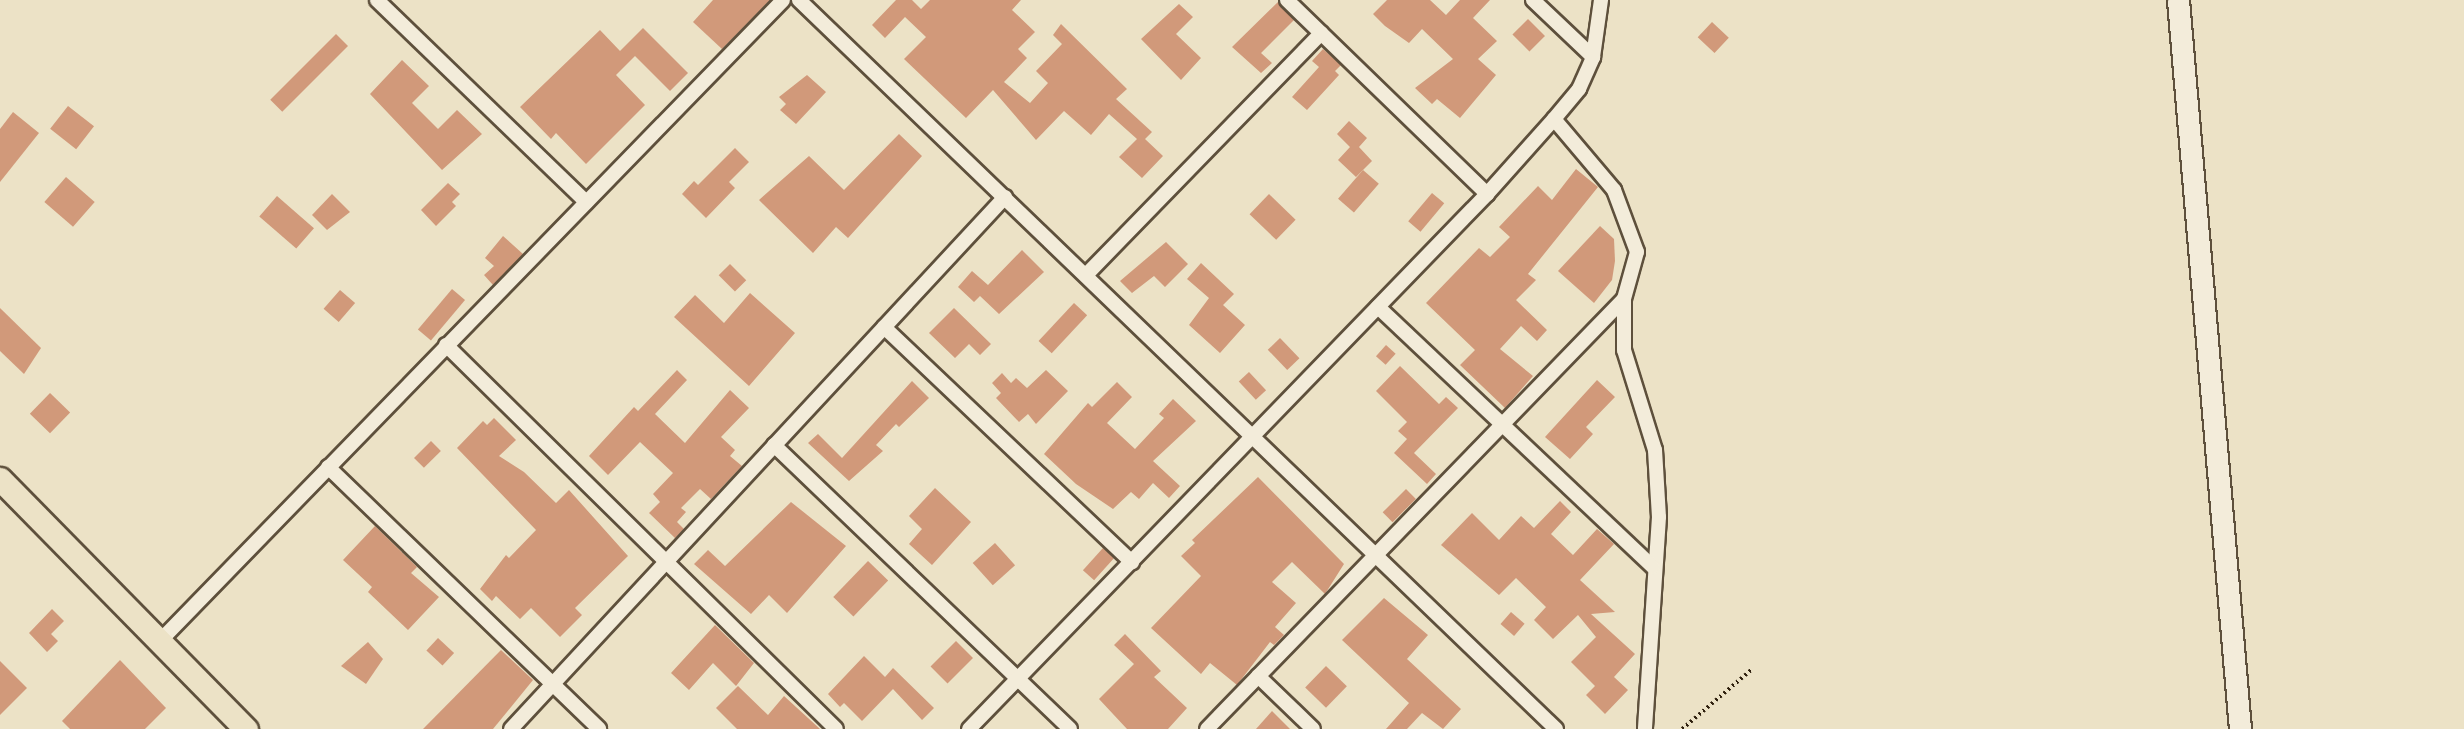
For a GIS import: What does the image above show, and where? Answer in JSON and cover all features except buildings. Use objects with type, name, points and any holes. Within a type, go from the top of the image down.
[{"type":"main road","points":[[0,479],[246,729]]},
{"type":"street","points":[[377,0],[586,202]]},
{"type":"street","points":[[159,642],[783,0]]},
{"type":"street","points":[[799,0],[1087,274],[1556,729]]},
{"type":"street","points":[[1287,0],[1487,194]]},
{"type":"street","points":[[1533,0],[1593,57]]},
{"type":"street","points":[[969,729],[1487,194],[1554,119],[1579,89],[1593,57],[1601,0]]},
{"type":"street","points":[[2178,0],[2240,729]]},
{"type":"street","points":[[1087,274],[1321,33]]},
{"type":"street","points":[[1554,119],[1614,190],[1637,252],[1624,299],[1624,350],[1655,450],[1659,517],[1653,567],[1645,729]]},
{"type":"street","points":[[511,729],[1005,197]]},
{"type":"street","points":[[1207,729],[1377,557],[1624,299]]},
{"type":"street","points":[[1378,307],[1653,567]]},
{"type":"street","points":[[884,327],[1132,562]]},
{"type":"street","points":[[446,345],[836,729]]},
{"type":"street","points":[[774,445],[1070,729]]},
{"type":"street","points":[[328,467],[599,729]]},
{"type":"street","points":[[1258,676],[1313,729]]},
{"type":"path","points":[[1682,729],[1751,670]]}]
